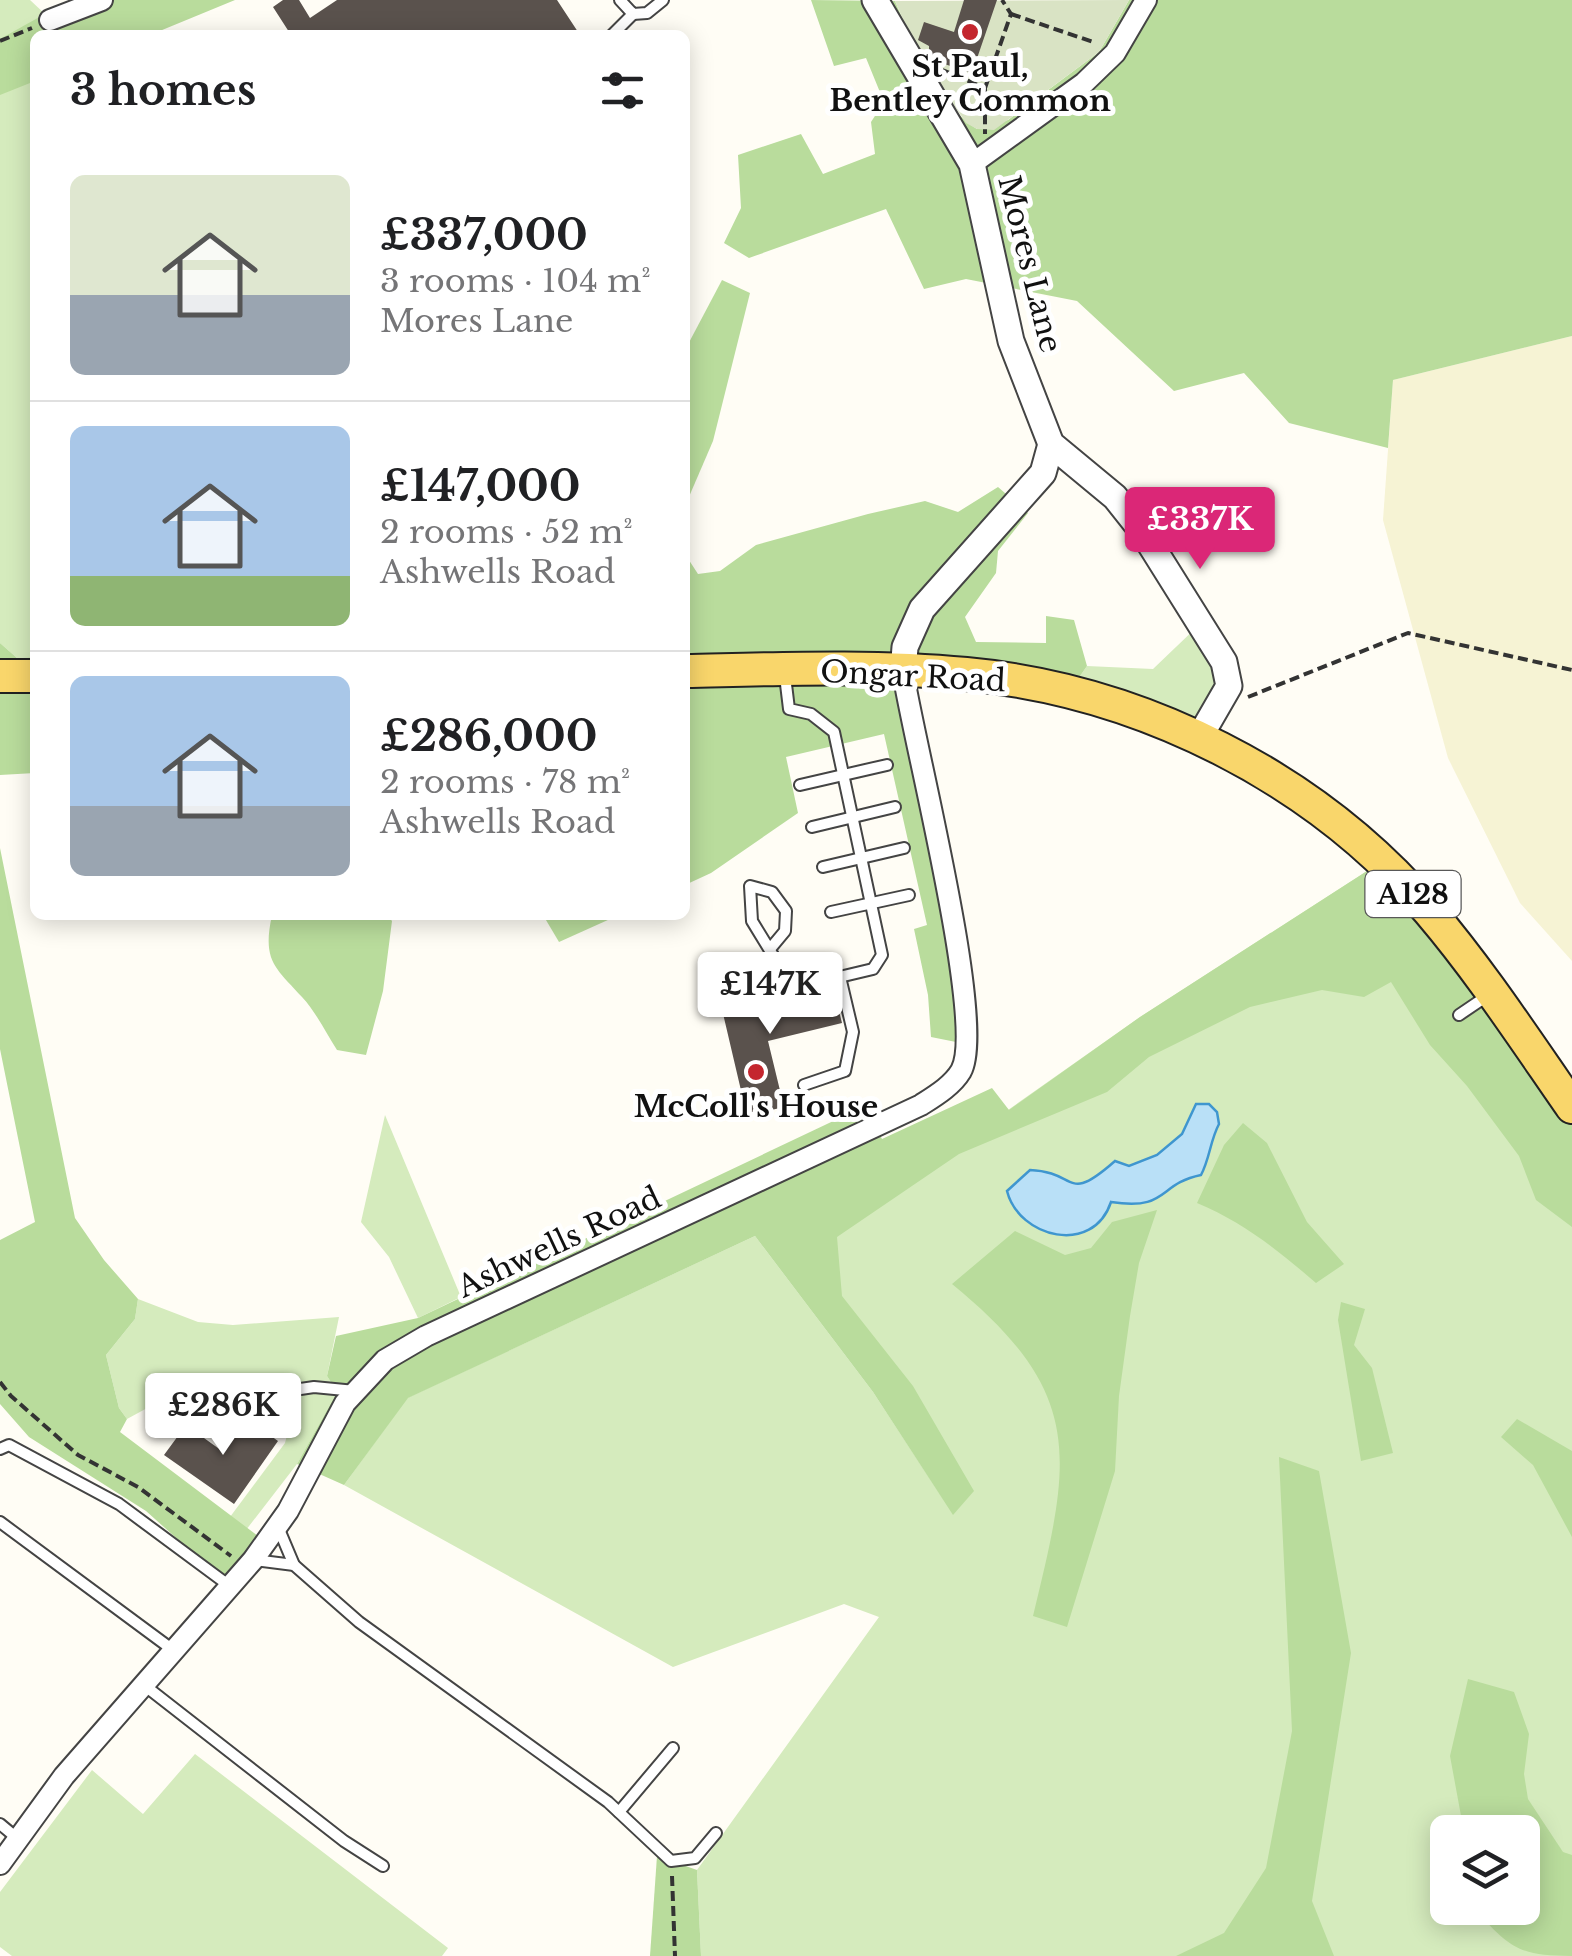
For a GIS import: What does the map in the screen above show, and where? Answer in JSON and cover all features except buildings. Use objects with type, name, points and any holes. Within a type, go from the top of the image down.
[{"type":"main road","name":"Ongar Road","points":[[690,671],[965,674],[1092,697],[1199,738],[1231,754],[1342,827],[1428,910],[1486,997],[1572,1107]]},
{"type":"street","points":[[50,20],[102,0]]},
{"type":"street","name":"Mores Lane","points":[[875,0],[978,162],[1012,341],[1051,444]]},
{"type":"street","points":[[978,162],[1084,83],[1117,50],[1146,0]]},
{"type":"street","points":[[903,672],[905,647],[922,609],[1044,473],[1051,444],[1115,496],[1142,531],[1224,662],[1229,686],[1199,738]]},
{"type":"street","points":[[1044,473],[1079,464]]},
{"type":"street","name":"Ashwells Road","points":[[0,1864],[64,1776],[250,1564],[278,1526],[345,1403],[385,1360],[426,1336],[921,1106],[944,1090],[962,1069],[966,1044],[964,1002],[938,834],[903,672]]},
{"type":"lane","points":[[620,0],[633,14]]},
{"type":"lane","points":[[617,30],[633,14],[646,13],[663,0]]},
{"type":"lane","points":[[770,949],[784,931],[786,911],[772,892],[750,886],[752,921],[793,988],[872,970],[882,955],[834,732],[811,714],[789,709],[784,670]]},
{"type":"lane","points":[[800,785],[887,765]]},
{"type":"lane","points":[[812,826],[894,807]]},
{"type":"lane","points":[[823,867],[904,848]]},
{"type":"lane","points":[[831,912],[909,895]]},
{"type":"lane","points":[[804,1084],[845,1071],[853,1032],[840,977]]},
{"type":"lane","points":[[1459,1015],[1486,997]]},
{"type":"lane","points":[[246,1397],[314,1387],[356,1391]]},
{"type":"lane","points":[[0,1449],[9,1446],[118,1504],[230,1587]]},
{"type":"lane","points":[[0,1522],[174,1650]]},
{"type":"lane","points":[[278,1526],[294,1565],[359,1622],[619,1812],[671,1861],[695,1858],[716,1833]]},
{"type":"lane","points":[[250,1564],[294,1565]]},
{"type":"lane","points":[[144,1685],[344,1841],[383,1866]]},
{"type":"lane","points":[[619,1812],[672,1748]]},
{"type":"lane","points":[[0,1824],[18,1839]]},
{"type":"path","points":[[1002,0],[1011,14],[1117,50]]},
{"type":"path","points":[[978,162],[985,88],[1011,14]]},
{"type":"path","points":[[0,41],[50,20]]},
{"type":"path","points":[[939,68],[985,88]]},
{"type":"path","points":[[1229,686],[1244,699],[1408,634],[1572,670]]},
{"type":"path","points":[[0,1382],[78,1455],[138,1487],[250,1564]]},
{"type":"path","points":[[671,1861],[676,1956]]},
{"type":"shaded area","points":[[1572,336],[1572,961],[1520,903],[1448,758],[1383,520],[1393,380]]},
{"type":"green space","points":[[0,0],[30,0],[46,15],[6,37],[30,66],[30,657],[17,658],[0,643]]},
{"type":"green space","points":[[70,0],[235,0],[162,30],[30,30],[30,83],[0,95],[0,39]]},
{"type":"green space","points":[[811,0],[895,1],[939,89],[977,129],[1008,120],[1099,52],[1129,0],[1572,0],[1572,336],[1393,380],[1388,448],[1289,423],[1244,373],[1174,391],[1077,301],[966,279],[924,289],[886,209],[749,258],[724,243],[741,208],[738,155],[801,134],[823,174],[875,154],[871,122],[884,102],[866,58],[834,66]]},
{"type":"green space","points":[[1129,0],[1099,52],[994,130],[977,129],[966,123],[915,47],[895,1]]},
{"type":"green space","points":[[722,280],[750,293],[713,441],[690,494],[690,341]]},
{"type":"green space","points":[[998,487],[1028,513],[998,551],[996,573],[965,617],[976,642],[1046,643],[1046,616],[1074,620],[1087,666],[1069,692],[931,672],[907,696],[966,1044],[931,1037],[928,995],[914,929],[927,925],[884,734],[786,757],[798,813],[711,873],[690,883],[690,562],[698,574],[720,571],[756,545],[925,501],[958,512]]},
{"type":"green space","points":[[1200,624],[1223,662],[1199,738],[1069,692],[1087,666],[1153,669]]},
{"type":"green space","points":[[0,643],[17,658],[30,657],[30,773],[0,775]]},
{"type":"green space","points":[[0,848],[75,1218],[138,1299],[135,1319],[106,1355],[119,1408],[127,1419],[120,1432],[266,1542],[231,1587],[146,1511],[29,1437],[0,1404],[0,1240],[35,1222],[0,1049]]},
{"type":"green space","points":[[1381,862],[1572,1107],[1572,1956],[701,1956],[697,1870],[879,1617],[844,1604],[673,1667],[344,1485],[407,1398],[755,1236],[873,1392],[949,1508],[772,1228],[1008,1110],[1140,1017]]},
{"type":"green space","points":[[1381,862],[1572,1107],[1572,1227],[1536,1200],[1519,1156],[1467,1086],[1430,1045],[1391,982],[1364,997],[1322,990],[1250,1007],[1149,1057],[1107,1092],[959,1154],[837,1237],[842,1296],[913,1386],[974,1491],[953,1515],[873,1392],[755,1236],[408,1398],[344,1485],[297,1464],[337,1392],[327,1376],[336,1336],[418,1318],[865,1106],[882,1139],[992,1088],[1009,1110],[1140,1017]]},
{"type":"green space","points":[[271,920],[392,921],[383,991],[366,1055],[337,1050],[312,1009],[273,962]]},
{"type":"green space","points":[[546,920],[608,920],[559,942]]},
{"type":"green space","points":[[385,1115],[461,1297],[418,1318],[389,1257],[361,1222]]},
{"type":"green space","points":[[1243,1123],[1267,1143],[1307,1222],[1344,1264],[1316,1283],[1260,1238],[1197,1203],[1224,1145]]},
{"type":"green space","points":[[1157,1210],[1139,1263],[1130,1316],[1119,1396],[1115,1471],[1067,1627],[1033,1616],[1060,1471],[1057,1432],[1047,1396],[1027,1360],[996,1323],[952,1284],[1015,1231],[1065,1255],[1091,1248],[1112,1222]]},
{"type":"green space","points":[[138,1299],[198,1322],[233,1325],[339,1317],[327,1376],[337,1392],[297,1464],[246,1530],[230,1517],[285,1443],[289,1427],[256,1400],[251,1377],[162,1400],[127,1419],[119,1408],[106,1355],[135,1319]]},
{"type":"green space","points":[[1341,1302],[1365,1309],[1354,1345],[1372,1368],[1393,1453],[1361,1461],[1338,1320]]},
{"type":"green space","points":[[1517,1419],[1572,1451],[1572,1537],[1533,1465],[1501,1437]]},
{"type":"green space","points":[[1279,1457],[1319,1471],[1351,1653],[1312,1901],[1334,1956],[1176,1956],[1224,1933],[1266,1868],[1292,1731]]},
{"type":"green space","points":[[1468,1679],[1514,1692],[1529,1734],[1524,1774],[1528,1799],[1539,1815],[1461,1815],[1450,1756]]},
{"type":"green space","points":[[195,1754],[448,1948],[442,1956],[12,1956],[0,1947],[0,1892],[92,1770],[143,1814]]},
{"type":"green space","points":[[1540,1817],[1563,1852],[1572,1855],[1572,1956],[1528,1952],[1490,1925],[1540,1925]]},
{"type":"green space","points":[[657,1856],[697,1870],[701,1956],[650,1956]]},
{"type":"water","points":[[1196,1104],[1209,1104],[1217,1112],[1219,1124],[1201,1175],[1143,1203],[1111,1202],[1102,1219],[1089,1230],[1073,1235],[1040,1229],[1014,1207],[1007,1191],[1030,1170],[1079,1184],[1115,1161],[1129,1166],[1157,1155],[1182,1134]]},
{"type":"place","name":"St Paul, Bentley Common","points":[[970,32]]},
{"type":"place","name":"McColl's House","points":[[756,1072]]}]
